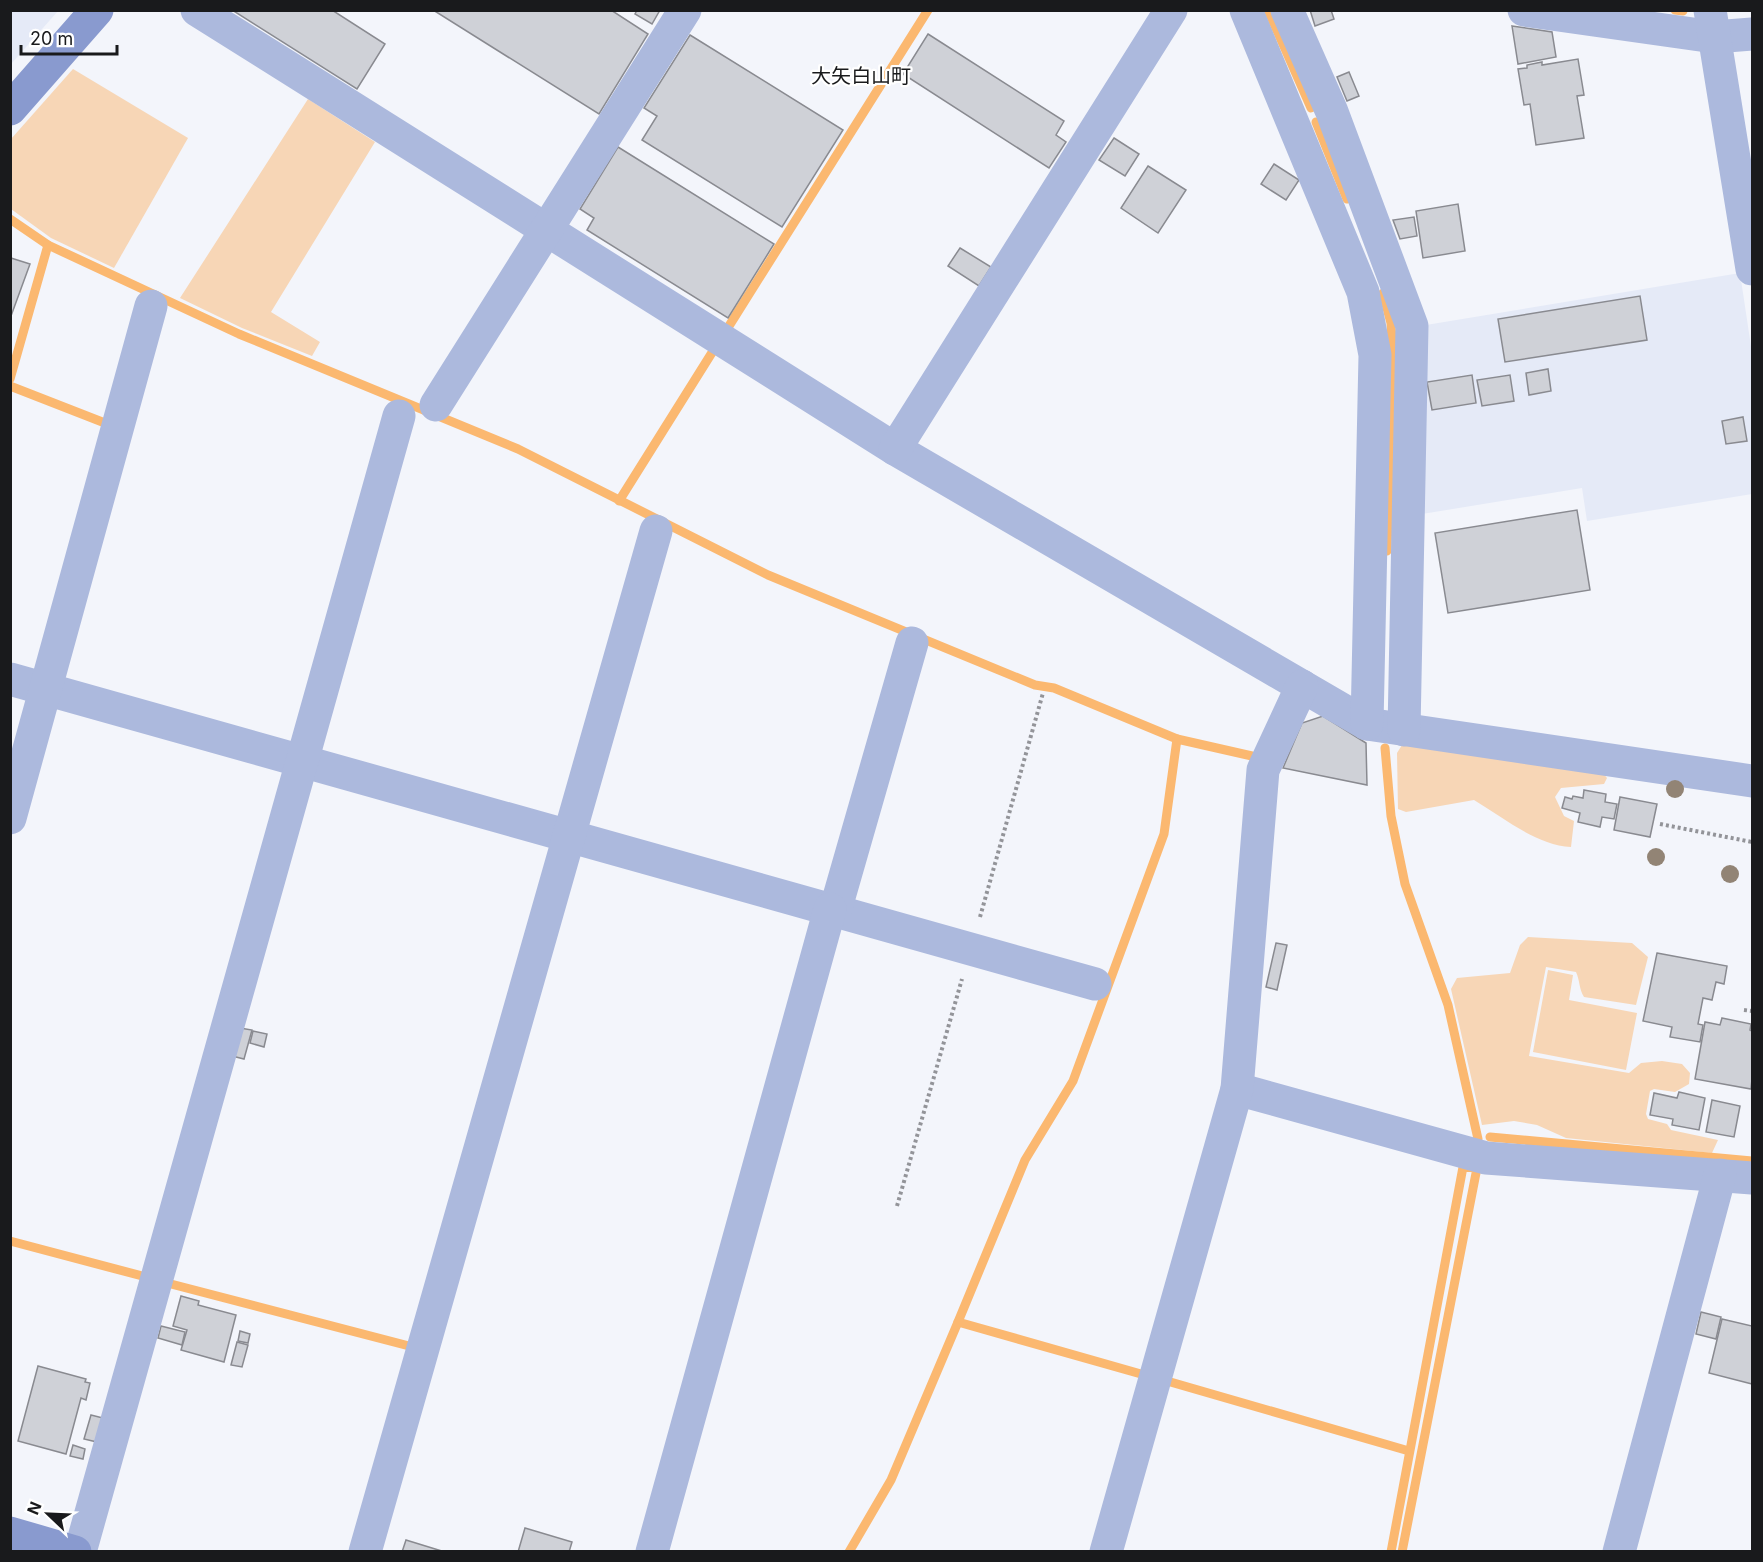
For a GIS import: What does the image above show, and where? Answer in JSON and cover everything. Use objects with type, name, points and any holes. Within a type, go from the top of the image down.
[{"type":"main road","points":[[10,109],[97,10]]},
{"type":"main road","points":[[10,1533],[75,1551]]},
{"type":"street","points":[[197,10],[895,449],[1367,724],[1752,781]]},
{"type":"street","points":[[436,405],[685,10]]},
{"type":"street","points":[[895,449],[1171,10]]},
{"type":"street","points":[[1246,10],[1363,292],[1375,355],[1367,724]]},
{"type":"street","points":[[1287,10],[1332,112],[1412,326],[1404,729]]},
{"type":"street","points":[[1524,10],[1712,24],[1752,34]]},
{"type":"street","points":[[1712,24],[1752,269]]},
{"type":"street","points":[[10,818],[151,306]]},
{"type":"street","points":[[80,1551],[399,416]]},
{"type":"street","points":[[365,1551],[656,531]]},
{"type":"street","points":[[652,1551],[832,910],[912,643]]},
{"type":"street","points":[[10,680],[1095,984]]},
{"type":"street","points":[[1106,1551],[1238,1089],[1263,770],[1302,686]]},
{"type":"street","points":[[1238,1089],[1486,1158],[1752,1178]]},
{"type":"street","points":[[1619,1551],[1720,1176]]},
{"type":"path","points":[[1660,824],[1752,842]]},
{"type":"path","points":[[1744,1010],[1752,1011]]},
{"type":"shaded area","points":[[10,11],[58,11],[11,64]]},
{"type":"shaded area","points":[[73,69],[188,138],[114,268],[51,238],[11,209],[11,139]]},
{"type":"shaded area","points":[[308,99],[375,142],[271,312],[320,342],[312,356],[242,328],[180,298]]},
{"type":"shaded area","points":[[1740,273],[1752,353],[1752,494],[1587,521],[1582,488],[1422,514],[1426,325]]},
{"type":"shaded area","points":[[1402,745],[1601,771],[1607,778],[1604,784],[1561,788],[1555,797],[1564,816],[1574,821],[1571,847],[1558,845],[1521,830],[1474,800],[1406,812],[1398,809],[1397,753]]},
{"type":"shaded area","points":[[1528,937],[1632,943],[1648,957],[1636,1005],[1584,997],[1576,972],[1546,967],[1529,1056],[1629,1073],[1641,1063],[1662,1061],[1682,1064],[1690,1073],[1689,1084],[1675,1092],[1654,1089],[1650,1091],[1646,1114],[1648,1119],[1667,1124],[1671,1130],[1718,1140],[1712,1153],[1566,1138],[1537,1125],[1514,1121],[1482,1125],[1451,989],[1457,978],[1510,973],[1520,945]]},
{"type":"shaded area","points":[[1548,970],[1573,975],[1569,1000],[1637,1013],[1626,1070],[1533,1052]]},
{"type":"building","points":[[232,10],[332,10],[385,44],[357,89]]},
{"type":"building","points":[[433,10],[611,10],[648,34],[599,114]]},
{"type":"building","points":[[637,10],[660,10],[652,24],[635,14]]},
{"type":"building","points":[[1310,10],[1331,10],[1334,19],[1315,26]]},
{"type":"building","points":[[1512,26],[1552,32],[1556,57],[1518,64]]},
{"type":"building","points":[[928,34],[1064,121],[1056,135],[1066,142],[1049,168],[903,74]]},
{"type":"building","points":[[690,35],[843,130],[782,227],[642,140],[657,116],[644,108]]},
{"type":"building","points":[[1578,59],[1584,95],[1577,96],[1584,138],[1536,145],[1530,104],[1524,105],[1518,69],[1542,62],[1542,65]]},
{"type":"building","points":[[1349,72],[1359,96],[1347,101],[1337,77]]},
{"type":"building","points":[[1114,138],[1139,154],[1125,176],[1099,160]]},
{"type":"building","points":[[618,147],[774,244],[728,318],[587,230],[594,218],[580,209]]},
{"type":"building","points":[[1274,164],[1299,180],[1286,200],[1261,184]]},
{"type":"building","points":[[1148,166],[1186,190],[1158,233],[1121,208]]},
{"type":"building","points":[[1458,204],[1465,251],[1423,258],[1416,211]]},
{"type":"building","points":[[1414,217],[1417,236],[1400,239],[1393,220]]},
{"type":"building","points":[[960,248],[991,267],[979,286],[948,266]]},
{"type":"building","points":[[10,259],[30,264],[11,316]]},
{"type":"building","points":[[1640,296],[1647,340],[1505,362],[1498,319]]},
{"type":"building","points":[[1548,369],[1551,391],[1529,395],[1526,373]]},
{"type":"building","points":[[1472,375],[1476,403],[1432,410],[1427,382]]},
{"type":"building","points":[[1510,375],[1514,401],[1482,406],[1477,380]]},
{"type":"building","points":[[1743,417],[1747,441],[1726,444],[1722,421]]},
{"type":"building","points":[[1577,510],[1590,590],[1448,613],[1435,533]]},
{"type":"building","points":[[1323,716],[1366,743],[1367,785],[1283,768],[1302,723]]},
{"type":"building","points":[[1584,790],[1606,794],[1605,802],[1617,804],[1614,819],[1602,817],[1600,827],[1578,822],[1580,813],[1562,808],[1565,797],[1583,798]]},
{"type":"building","points":[[1620,797],[1657,804],[1650,837],[1614,830]]},
{"type":"building","points":[[1276,943],[1287,945],[1277,990],[1266,987]]},
{"type":"building","points":[[1657,953],[1727,966],[1724,984],[1716,982],[1712,1000],[1703,998],[1698,1024],[1703,1025],[1700,1042],[1670,1037],[1672,1027],[1643,1021]]},
{"type":"building","points":[[1722,1018],[1751,1024],[1751,1089],[1695,1079],[1705,1022],[1720,1025]]},
{"type":"building","points":[[240,1028],[252,1030],[244,1059],[232,1056]]},
{"type":"building","points":[[253,1031],[267,1034],[264,1047],[250,1043]]},
{"type":"building","points":[[1679,1092],[1705,1098],[1699,1130],[1672,1125],[1673,1119],[1650,1115],[1654,1093],[1677,1098]]},
{"type":"building","points":[[1712,1100],[1740,1106],[1734,1137],[1706,1132]]},
{"type":"building","points":[[181,1296],[199,1301],[198,1305],[236,1315],[224,1362],[181,1350],[187,1330],[173,1326]]},
{"type":"building","points":[[1701,1312],[1721,1317],[1716,1339],[1696,1334]]},
{"type":"building","points":[[1722,1319],[1752,1326],[1752,1384],[1709,1373]]},
{"type":"building","points":[[161,1326],[185,1332],[182,1345],[158,1338]]},
{"type":"building","points":[[240,1331],[250,1334],[248,1343],[238,1341]]},
{"type":"building","points":[[237,1342],[248,1345],[242,1367],[231,1365]]},
{"type":"building","points":[[38,1366],[86,1379],[85,1382],[90,1383],[86,1400],[81,1398],[66,1454],[18,1441]]},
{"type":"building","points":[[91,1415],[103,1418],[97,1442],[84,1439]]},
{"type":"building","points":[[73,1445],[85,1449],[83,1459],[70,1456]]},
{"type":"building","points":[[525,1528],[572,1542],[569,1552],[518,1552]]},
{"type":"building","points":[[406,1540],[445,1552],[402,1552]]},
{"type":"waterway","points":[[729,326],[928,10]]},
{"type":"waterway","points":[[1268,10],[1311,108]]},
{"type":"waterway","points":[[1675,10],[1683,11]]},
{"type":"waterway","points":[[1316,122],[1347,199]]},
{"type":"waterway","points":[[10,219],[48,245],[239,334],[518,449],[768,575],[1035,685],[1054,688],[1177,739]]},
{"type":"waterway","points":[[10,379],[48,245]]},
{"type":"waterway","points":[[1383,293],[1391,323],[1393,360],[1387,551]]},
{"type":"waterway","points":[[619,501],[713,351]]},
{"type":"waterway","points":[[10,386],[110,425],[109,427]]},
{"type":"waterway","points":[[958,1322],[1025,1160],[1073,1081],[1164,834],[1177,739],[1252,756]]},
{"type":"waterway","points":[[1385,748],[1391,816],[1405,884],[1448,1005],[1478,1139]]},
{"type":"waterway","points":[[1490,1137],[1752,1161]]},
{"type":"waterway","points":[[1391,1552],[1463,1167],[1477,1168],[1402,1552]]},
{"type":"waterway","points":[[10,1241],[146,1277]]},
{"type":"waterway","points":[[171,1284],[413,1347]]},
{"type":"waterway","points":[[849,1552],[891,1480],[958,1322],[1141,1374]]},
{"type":"waterway","points":[[1167,1381],[1409,1451]]},
{"type":"district","name":"大矢白山町","points":[[861,76]]}]
